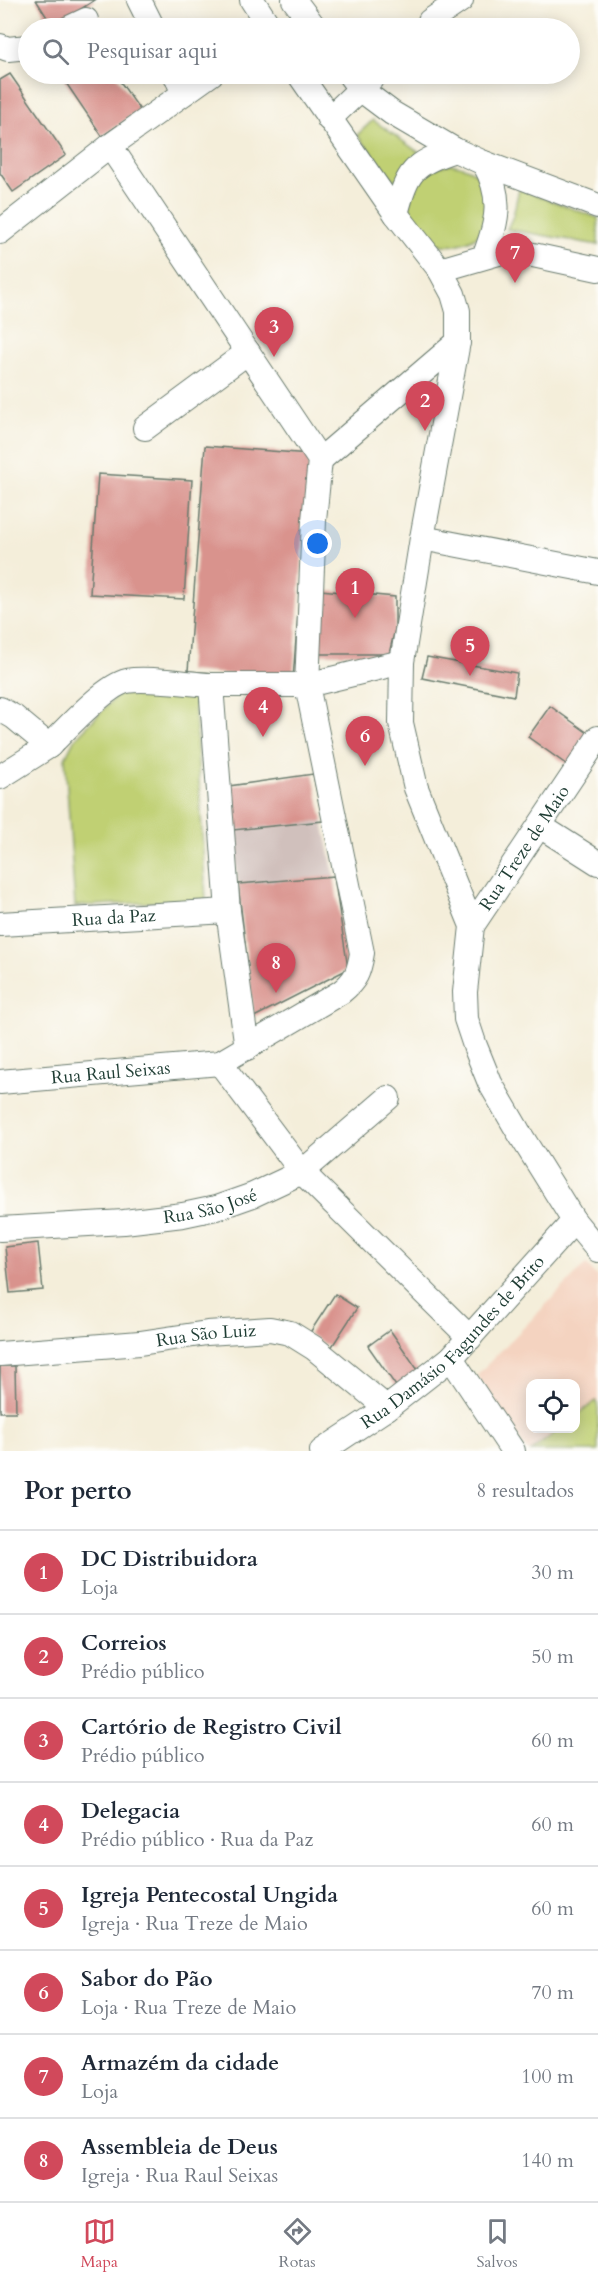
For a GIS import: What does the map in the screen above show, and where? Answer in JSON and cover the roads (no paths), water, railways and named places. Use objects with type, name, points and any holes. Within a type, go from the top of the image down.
[{"type":"street","points":[[139,0],[148,18]]},
{"type":"street","points":[[252,0],[264,18]]},
{"type":"street","points":[[294,0],[308,18]]},
{"type":"street","points":[[432,18],[446,0]]},
{"type":"street","points":[[436,18],[461,0]]},
{"type":"street","points":[[0,46],[8,49],[18,48]]},
{"type":"street","points":[[0,232],[110,146],[178,84]]},
{"type":"street","points":[[306,84],[396,214],[440,270],[453,294],[458,311],[458,342],[402,662],[401,723],[416,788],[472,926],[465,992],[466,1018],[475,1046],[490,1083],[574,1221],[598,1250]]},
{"type":"street","points":[[329,119],[358,84]]},
{"type":"street","points":[[366,84],[392,113],[455,150],[598,207]]},
{"type":"street","points":[[110,146],[320,460],[314,520],[307,685],[362,953],[360,972],[341,993],[220,1063],[302,1172],[470,1338]]},
{"type":"street","points":[[396,214],[410,176],[419,166],[433,157],[455,150]]},
{"type":"street","points":[[484,163],[492,178],[498,209],[495,229],[485,255]]},
{"type":"street","points":[[440,270],[485,255],[502,252],[519,252],[598,269]]},
{"type":"street","points":[[320,460],[458,342]]},
{"type":"street","points":[[145,428],[248,352]]},
{"type":"street","points":[[422,538],[598,572]]},
{"type":"street","points":[[0,777],[49,746],[118,684],[136,680],[210,685],[307,685],[402,662]]},
{"type":"street","points":[[210,685],[228,911],[247,1048]]},
{"type":"street","points":[[0,709],[14,717],[49,746]]},
{"type":"street","name":"Rua Treze de Maio","points":[[472,926],[598,738]]},
{"type":"street","points":[[540,826],[598,863]]},
{"type":"street","name":"Rua da Paz","points":[[0,924],[228,911]]},
{"type":"street","name":"Rua Raul Seixas","points":[[0,1082],[220,1063]]},
{"type":"street","name":"Rua São José","points":[[0,1229],[124,1222],[183,1215],[216,1208],[253,1196],[302,1172],[388,1098]]},
{"type":"street","name":"Rua Damásio Fagundes de Brito","points":[[322,1451],[387,1408],[451,1358],[574,1221]]},
{"type":"street","name":"Rua São Luiz","points":[[0,1354],[140,1343],[207,1333],[270,1329],[290,1333],[314,1348],[387,1408]]},
{"type":"street","points":[[451,1358],[513,1451]]},
{"type":"place","name":"Armazém da cidade","points":[[515,283]]},
{"type":"place","name":"Cartório de Registro Civil","points":[[274,357]]},
{"type":"place","name":"Correios","points":[[425,431]]},
{"type":"place","name":"DC Distribuidora","points":[[355,618]]},
{"type":"place","name":"Igreja Pentecostal Ungida","points":[[470,676]]},
{"type":"place","name":"Delegacia","points":[[263,737]]},
{"type":"place","name":"Sabor do Pão","points":[[365,766]]},
{"type":"place","name":"Assembleia de Deus","points":[[276,993]]}]
